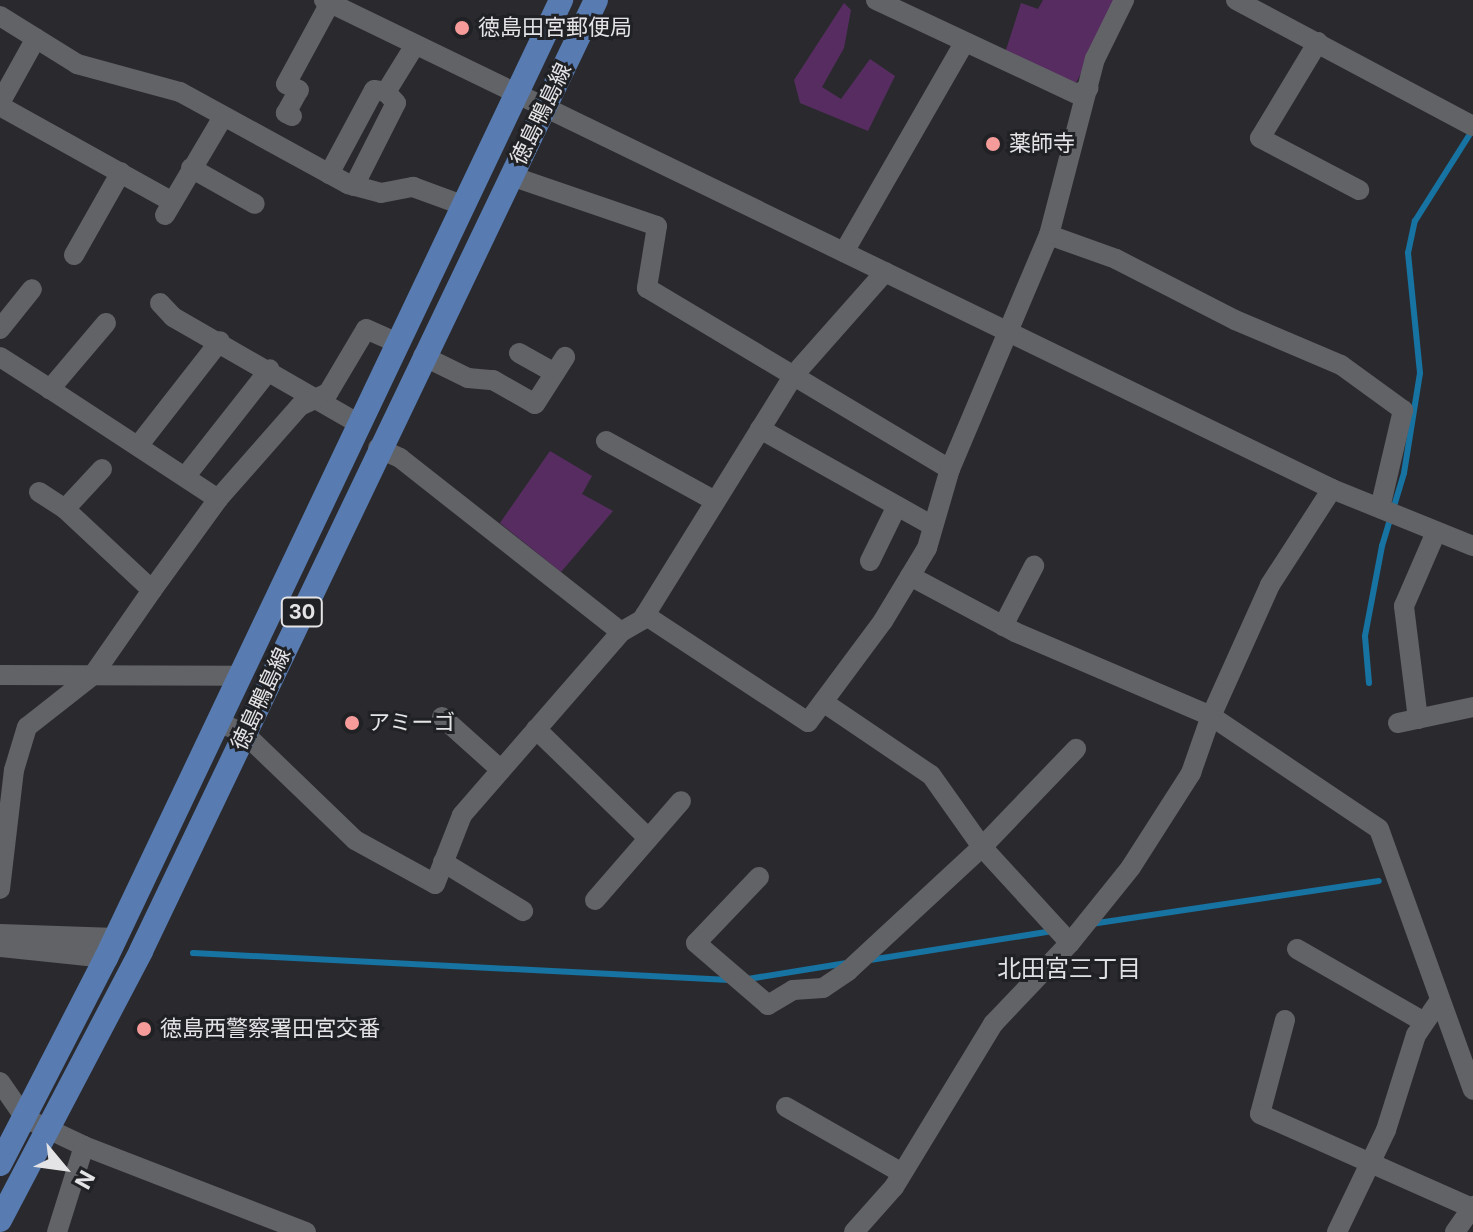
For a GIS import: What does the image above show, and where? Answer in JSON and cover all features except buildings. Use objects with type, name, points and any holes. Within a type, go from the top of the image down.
[{"type":"main road","name":"徳島鴨島線","points":[[0,1164],[111,948],[561,0]]},
{"type":"main road","name":"徳島鴨島線","points":[[0,1220],[48,1133],[245,734],[378,448],[596,0]]},
{"type":"street","points":[[876,0],[1077,94],[1089,88]]},
{"type":"street","points":[[645,615],[808,722],[910,576],[933,526],[950,469],[1049,235],[1095,59],[1124,0]]},
{"type":"street","points":[[1236,0],[1473,126]]},
{"type":"street","points":[[292,116],[286,113],[299,90],[286,84],[327,2],[352,6],[415,45],[543,109],[1332,489],[1473,546]]},
{"type":"street","points":[[0,16],[77,64],[180,92],[354,186],[381,193],[413,187],[465,206]]},
{"type":"street","points":[[36,38],[0,104],[121,172],[168,208],[223,117]]},
{"type":"street","points":[[1318,42],[1260,138],[1359,190]]},
{"type":"street","points":[[844,252],[964,43]]},
{"type":"street","points":[[386,92],[415,45]]},
{"type":"street","points":[[329,174],[374,90],[386,92],[396,103],[354,186]]},
{"type":"street","points":[[191,168],[255,204]]},
{"type":"street","points":[[75,255],[121,172]]},
{"type":"street","points":[[511,176],[657,226],[647,288],[950,469]]},
{"type":"street","points":[[1049,235],[1116,259],[1196,302],[1341,365],[1403,410],[1380,508]]},
{"type":"street","points":[[219,722],[245,734],[355,840],[435,884],[462,815],[621,632],[645,615],[793,376],[885,272]]},
{"type":"street","points":[[0,329],[32,289]]},
{"type":"street","points":[[160,303],[173,317],[270,369],[316,402],[359,424]]},
{"type":"street","points":[[50,389],[106,323]]},
{"type":"street","points":[[0,889],[14,770],[27,727],[93,675],[218,499],[300,406],[316,402],[328,393],[366,329],[398,343]]},
{"type":"street","points":[[138,446],[220,341]]},
{"type":"street","points":[[423,356],[468,378],[493,380],[535,404],[560,365],[519,353]]},
{"type":"street","points":[[0,357],[218,499]]},
{"type":"street","points":[[185,477],[270,369]]},
{"type":"street","points":[[760,429],[933,526]]},
{"type":"street","points":[[606,441],[715,501]]},
{"type":"street","points":[[378,448],[400,458],[621,632]]},
{"type":"street","points":[[65,509],[102,469]]},
{"type":"street","points":[[854,1232],[902,1173],[993,1024],[1070,943],[1161,823],[1191,773],[1211,716],[1270,585],[1332,489]]},
{"type":"street","points":[[39,492],[65,509],[152,590]]},
{"type":"street","points":[[870,561],[897,506]]},
{"type":"street","points":[[1436,532],[1404,606],[1408,721],[1473,707]]},
{"type":"street","points":[[1003,626],[1034,566]]},
{"type":"street","points":[[910,576],[1003,626],[1211,716],[1379,829],[1473,1090]]},
{"type":"street","points":[[0,675],[240,676]]},
{"type":"street","points":[[823,702],[931,775],[982,847],[1070,943]]},
{"type":"street","points":[[442,717],[501,770]]},
{"type":"street","points":[[536,729],[648,838]]},
{"type":"street","points":[[759,877],[696,943],[768,1005],[793,990],[823,988],[848,971],[982,847],[1076,749]]},
{"type":"street","points":[[595,900],[681,801]]},
{"type":"street","points":[[443,862],[523,911]]},
{"type":"street","points":[[0,934],[111,948]]},
{"type":"street","points":[[0,947],[111,948]]},
{"type":"street","points":[[1297,949],[1422,1021]]},
{"type":"street","points":[[1337,1232],[1371,1160],[1422,1021],[1440,1000]]},
{"type":"street","points":[[1285,1020],[1260,1114],[1371,1160],[1472,1207],[1455,1232]]},
{"type":"street","points":[[0,1082],[25,1118],[48,1133],[306,1232]]},
{"type":"street","points":[[786,1107],[902,1173]]},
{"type":"street","points":[[57,1232],[84,1146]]},
{"type":"shaded area","points":[[1043,0],[1119,0],[1076,83],[1005,53],[1021,3],[1038,9]]},
{"type":"shaded area","points":[[844,3],[851,10],[844,48],[822,87],[841,99],[870,59],[895,76],[868,131],[800,103],[794,80]]},
{"type":"shaded area","points":[[550,451],[592,476],[582,494],[613,511],[561,572],[500,523]]},
{"type":"waterway","points":[[1369,683],[1365,636],[1382,546],[1404,473],[1420,373],[1408,253],[1415,221],[1472,131]]},
{"type":"waterway","points":[[1091,924],[1379,881]]},
{"type":"waterway","points":[[870,960],[1053,931]]},
{"type":"waterway","points":[[193,953],[729,980]]},
{"type":"waterway","points":[[748,979],[847,963]]},
{"type":"place","name":"徳島田宮郵便局","points":[[462,28]]},
{"type":"place","name":"薬師寺","points":[[993,144]]},
{"type":"place","name":"アミーゴ","points":[[352,723]]},
{"type":"place","name":"徳島西警察署田宮交番","points":[[144,1029]]},
{"type":"district","name":"北田宮三丁目","points":[[1069,969]]}]
